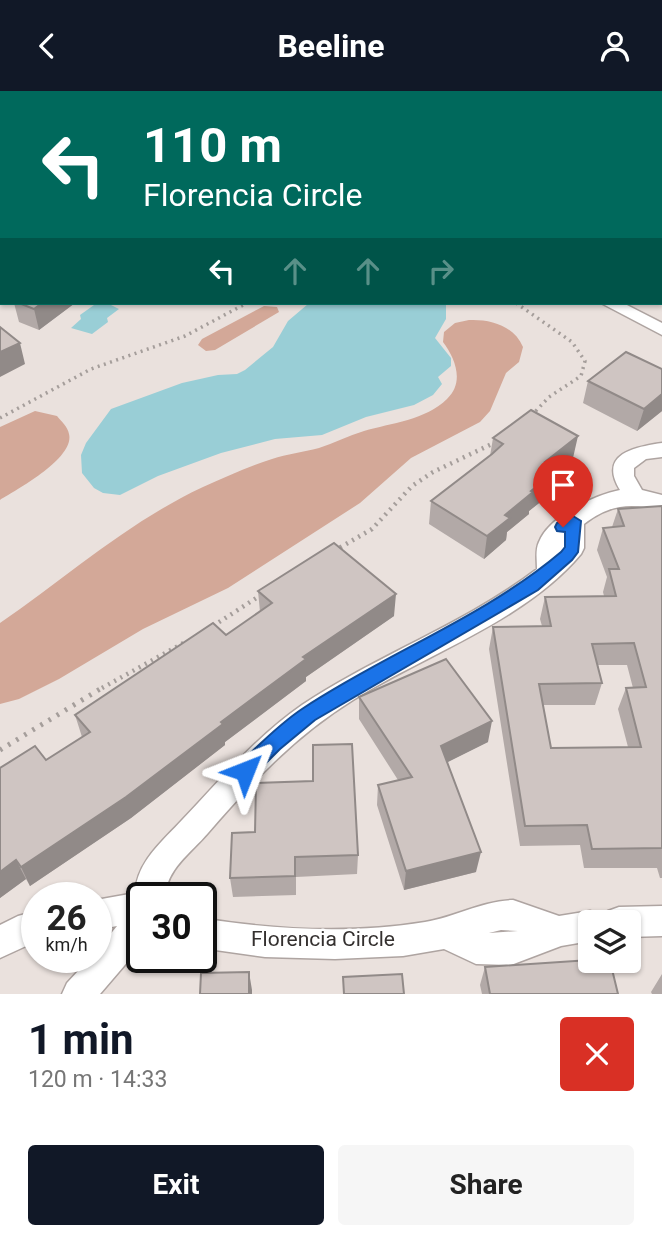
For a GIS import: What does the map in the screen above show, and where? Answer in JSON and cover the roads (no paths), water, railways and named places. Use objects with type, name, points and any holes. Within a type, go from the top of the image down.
[{"type":"street","points":[[614,305],[662,330]]},
{"type":"street","points":[[635,496],[622,476],[621,469],[626,461],[637,454],[662,450]]},
{"type":"street","points":[[150,882],[166,855],[273,743],[317,709],[484,616],[532,586],[573,548],[573,521],[581,513],[599,503],[635,496],[662,503]]},
{"type":"street","points":[[641,921],[662,921]]},
{"type":"street","name":"Florencia Circle","points":[[217,936],[242,940],[365,942],[445,933],[477,948],[511,949],[558,931],[578,928]]},
{"type":"street","points":[[0,943],[21,930]]},
{"type":"street","points":[[78,994],[126,940]]},
{"type":"water","points":[[94,305],[111,305],[119,309],[92,334],[71,328],[81,319],[80,315]]},
{"type":"water","points":[[307,305],[446,305],[446,319],[435,338],[451,358],[451,366],[438,377],[442,384],[433,395],[414,405],[366,417],[322,435],[275,439],[221,453],[158,476],[120,495],[103,493],[94,488],[82,473],[81,455],[86,443],[111,409],[182,383],[237,374],[273,347],[288,321]]}]
